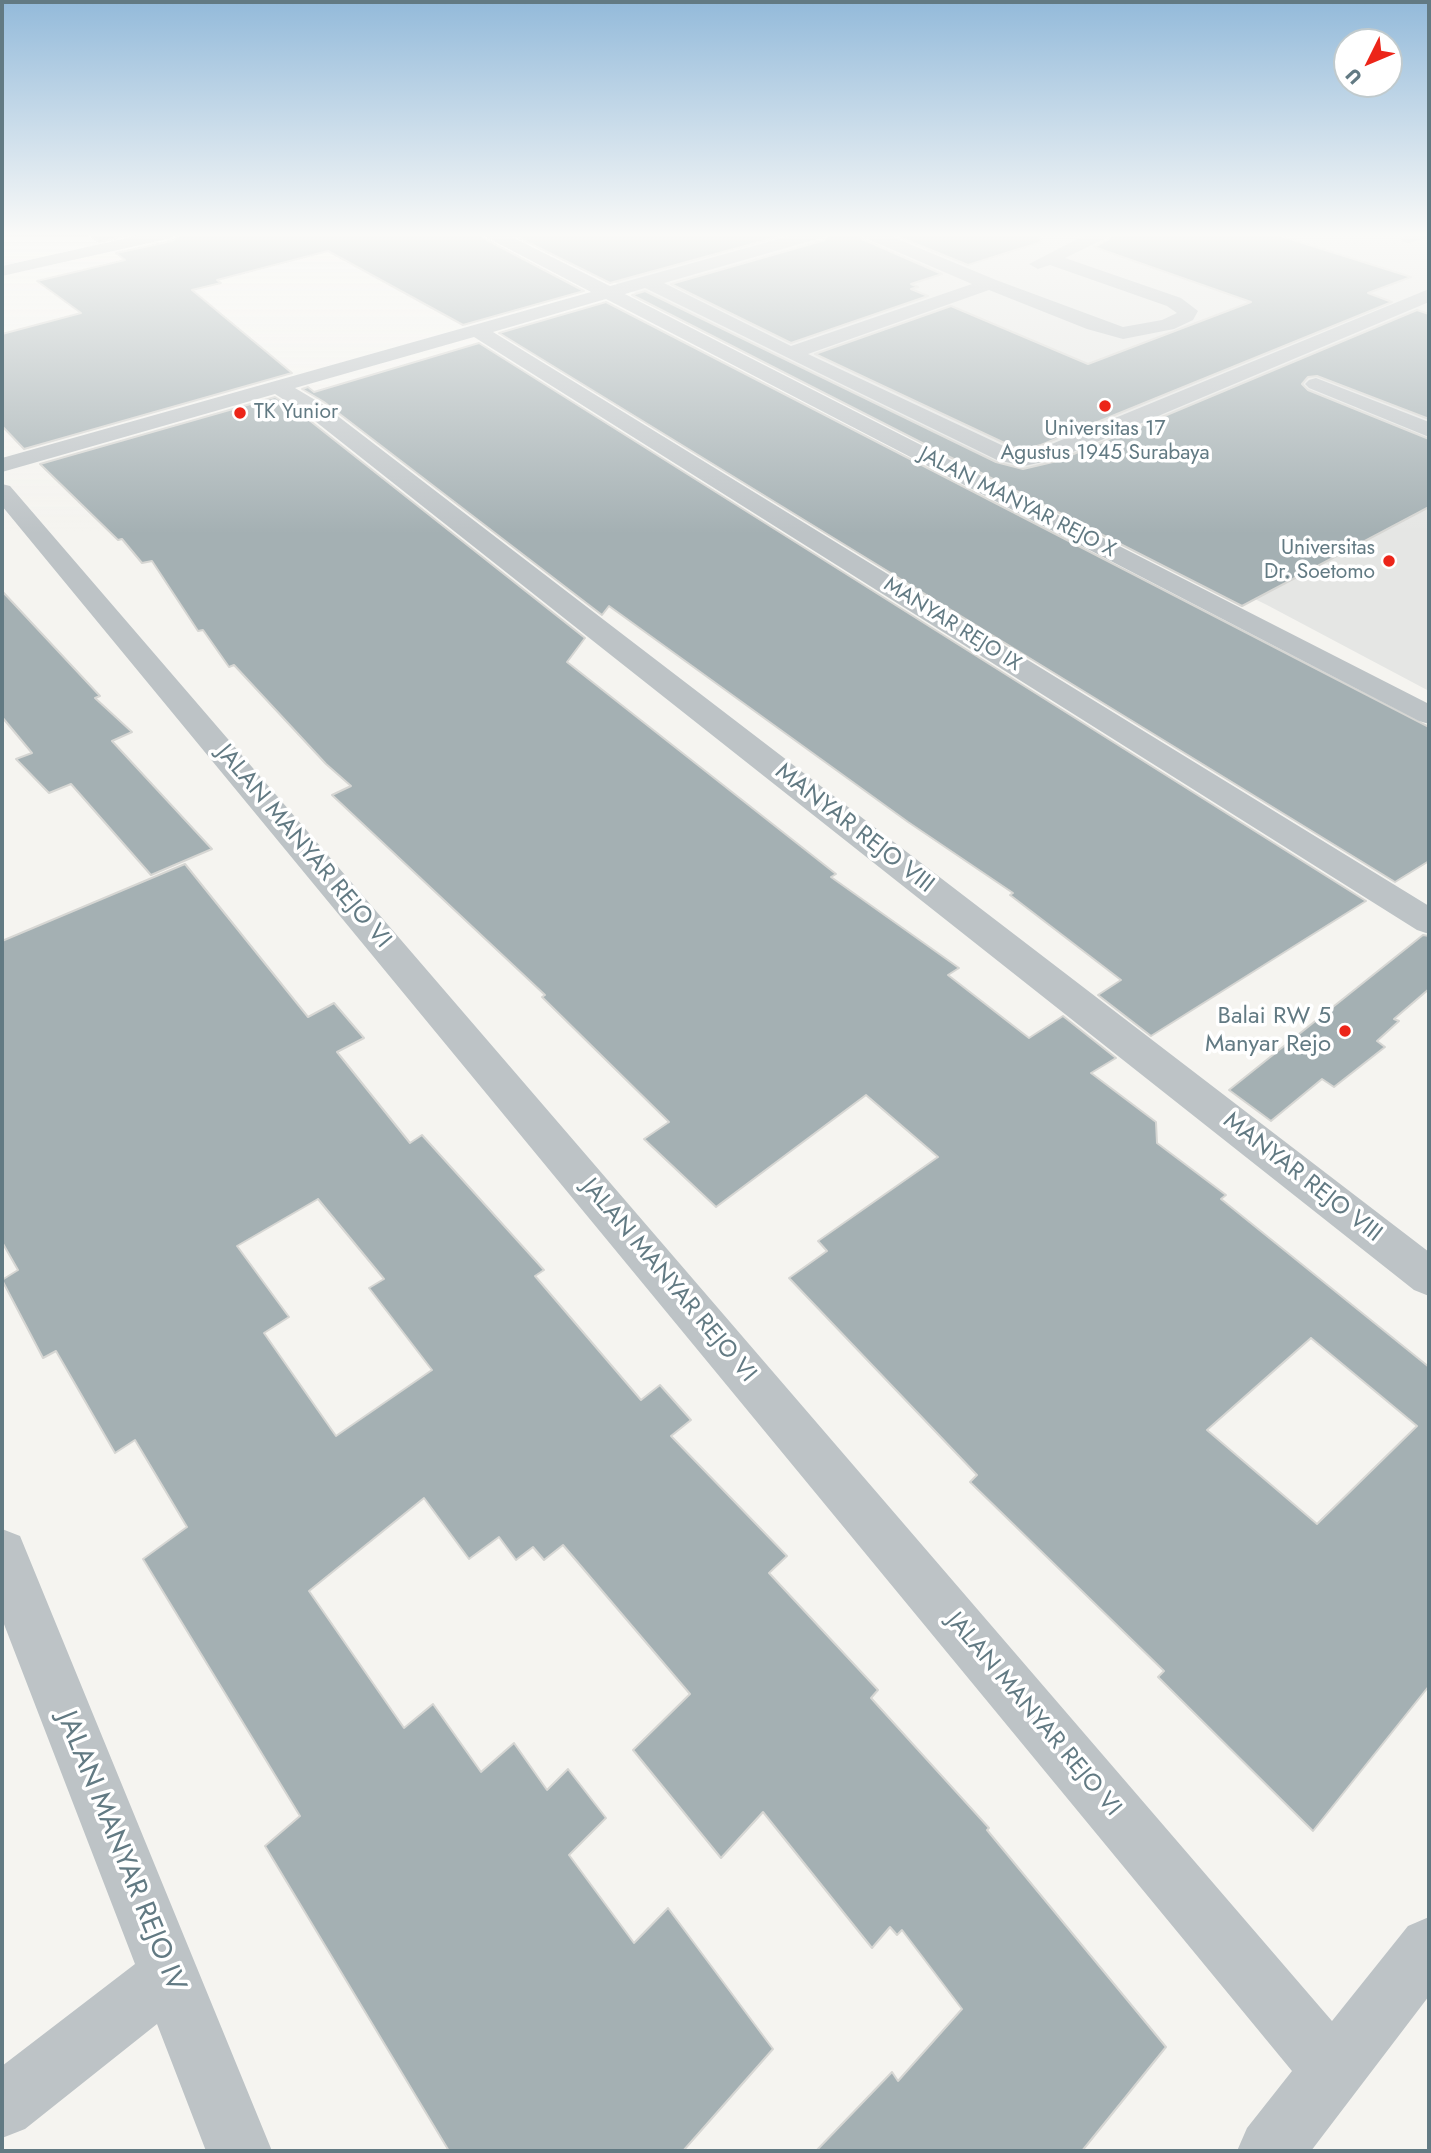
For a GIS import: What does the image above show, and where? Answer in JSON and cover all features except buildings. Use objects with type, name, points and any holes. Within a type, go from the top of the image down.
[{"type":"street","points":[[2,465],[459,333]]},
{"type":"street","name":"MANYAR REJO IX","points":[[482,333],[1429,922]]},
{"type":"street","name":"JALAN MANYAR REJO X","points":[[688,333],[1429,715]]},
{"type":"street","points":[[750,333],[1005,455],[1024,459],[1048,454],[1337,333]]},
{"type":"street","points":[[790,353],[846,333]]},
{"type":"street","points":[[1316,384],[1429,430]]},
{"type":"street","name":"MANYAR REJO VIII","points":[[277,386],[314,409],[1429,1277]]},
{"type":"street","name":"JALAN MANYAR REJO VI","points":[[2,491],[1334,2072]]},
{"type":"street","name":"JALAN MANYAR REJO IV","points":[[2,1554],[239,2151]]},
{"type":"street","points":[[1270,2151],[1429,1947]]},
{"type":"street","points":[[2,2106],[169,1976]]},
{"type":"shaded area","points":[[717,333],[1429,333],[1429,691],[1267,605]]},
{"type":"place","name":"Universitas 17 Agustus 1945 Surabaya","points":[[1105,406]]},
{"type":"place","name":"TK Yunior","points":[[240,413]]},
{"type":"place","name":"Universitas Dr. Soetomo","points":[[1389,561]]},
{"type":"place","name":"Balai RW 5 Manyar Rejo","points":[[1345,1031]]}]
